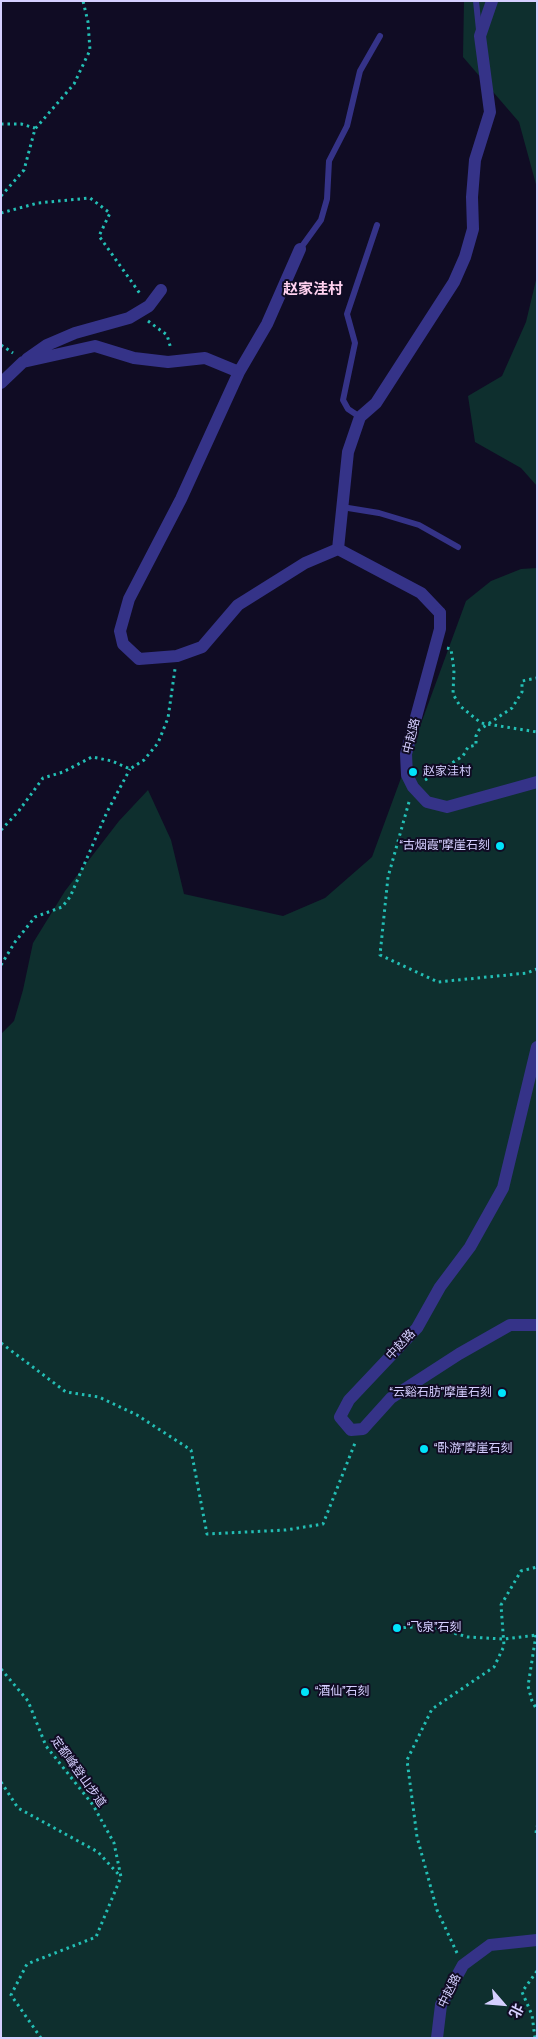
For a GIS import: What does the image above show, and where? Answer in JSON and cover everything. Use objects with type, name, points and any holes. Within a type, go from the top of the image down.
[{"type":"street","points":[[300,249],[267,324],[239,372],[181,499],[129,599],[120,631],[123,644],[139,659],[177,656],[202,647],[238,605],[305,563],[338,549],[348,452],[360,418],[376,403],[454,282],[465,257],[473,229],[472,197],[475,160],[490,112],[480,36],[492,1]]},
{"type":"street","points":[[1,383],[23,362],[47,345],[68,336],[129,318],[149,306],[161,290]]},
{"type":"street","points":[[23,362],[95,346],[134,358],[175,362],[205,358],[239,372]]},
{"type":"street","name":"中赵路","points":[[338,549],[421,593],[440,613],[440,629],[406,754],[407,775],[413,787]]},
{"type":"street","points":[[413,787],[428,802],[447,807],[537,782]]},
{"type":"street","name":"中赵路","points":[[360,1429],[351,1430],[340,1417],[349,1400],[417,1328],[440,1287],[470,1247],[503,1188],[537,1047]]},
{"type":"street","points":[[360,1429],[363,1429],[391,1398],[459,1354],[510,1325],[537,1325]]},
{"type":"street","name":"中赵路","points":[[437,2038],[440,2005],[463,1965],[490,1945],[537,1940]]},
{"type":"lane","points":[[476,1],[480,36]]},
{"type":"lane","points":[[300,249],[320,220],[327,199],[329,162],[347,126],[360,70],[380,36]]},
{"type":"lane","points":[[360,418],[348,409],[343,400],[355,343],[347,314],[377,225]]},
{"type":"lane","points":[[342,507],[379,512],[419,525],[458,547]]},
{"type":"path","points":[[1,196],[24,170],[35,128],[74,84],[90,50],[88,22],[83,1]]},
{"type":"path","points":[[1,124],[21,124],[35,128]]},
{"type":"path","points":[[1,213],[38,203],[90,198],[110,213],[99,236],[149,306]]},
{"type":"path","points":[[136,314],[167,335],[175,362]]},
{"type":"path","points":[[435,647],[451,649],[454,670],[452,694],[460,706],[481,723],[537,732]]},
{"type":"path","points":[[1,965],[15,942],[35,917],[62,907],[70,897],[103,820],[130,769],[144,760],[158,743],[168,718],[177,656]]},
{"type":"path","points":[[537,678],[522,681],[522,692],[512,708],[496,720],[486,724],[476,736],[476,745],[468,748],[463,756],[413,787],[388,877],[380,955],[438,982],[527,973],[537,969]]},
{"type":"path","points":[[1,830],[18,812],[43,778],[63,772],[92,757],[112,761],[130,769]]},
{"type":"path","points":[[1,1343],[66,1392],[99,1396],[137,1415],[191,1450],[207,1534],[286,1530],[322,1524],[360,1429]]},
{"type":"path","points":[[463,1965],[437,1910],[417,1837],[407,1760],[432,1709],[494,1667],[504,1646],[501,1605],[521,1571],[537,1568]]},
{"type":"path","points":[[397,1628],[428,1626],[468,1637],[504,1639],[536,1635],[528,1686],[532,1701],[537,1710]]},
{"type":"path","name":"定都峰登山步道","points":[[1,1669],[28,1701],[46,1746],[94,1806],[114,1843],[121,1877]]},
{"type":"path","points":[[1,1782],[18,1808],[98,1852],[121,1877],[96,1937],[27,1964],[11,1994],[41,2038]]},
{"type":"path","points":[[536,1833],[537,1826]]},
{"type":"path","points":[[535,2038],[532,2015],[522,1992],[537,1971]]},
{"type":"green space","points":[[464,1],[537,1],[537,188],[519,122],[463,57]]},
{"type":"green space","points":[[537,276],[537,486],[521,468],[475,442],[468,396],[502,376],[526,322]]},
{"type":"green space","points":[[537,568],[537,2038],[1,2038],[1,1034],[14,1021],[33,943],[65,891],[119,821],[148,790],[171,840],[184,894],[283,916],[325,898],[372,857],[466,601],[491,581],[521,569]]},
{"type":"place","name":"赵家洼村","points":[[413,772]]},
{"type":"place","name":"“古烟霞”摩崖石刻","points":[[500,846]]},
{"type":"place","name":"“云谿石肪”摩崖石刻","points":[[502,1393]]},
{"type":"place","name":"“卧游”摩崖石刻","points":[[424,1449]]},
{"type":"place","name":"“飞泉”石刻","points":[[397,1628]]},
{"type":"place","name":"“酒仙”石刻","points":[[305,1692]]},
{"type":"district","name":"赵家洼村","points":[[313,290]]}]
